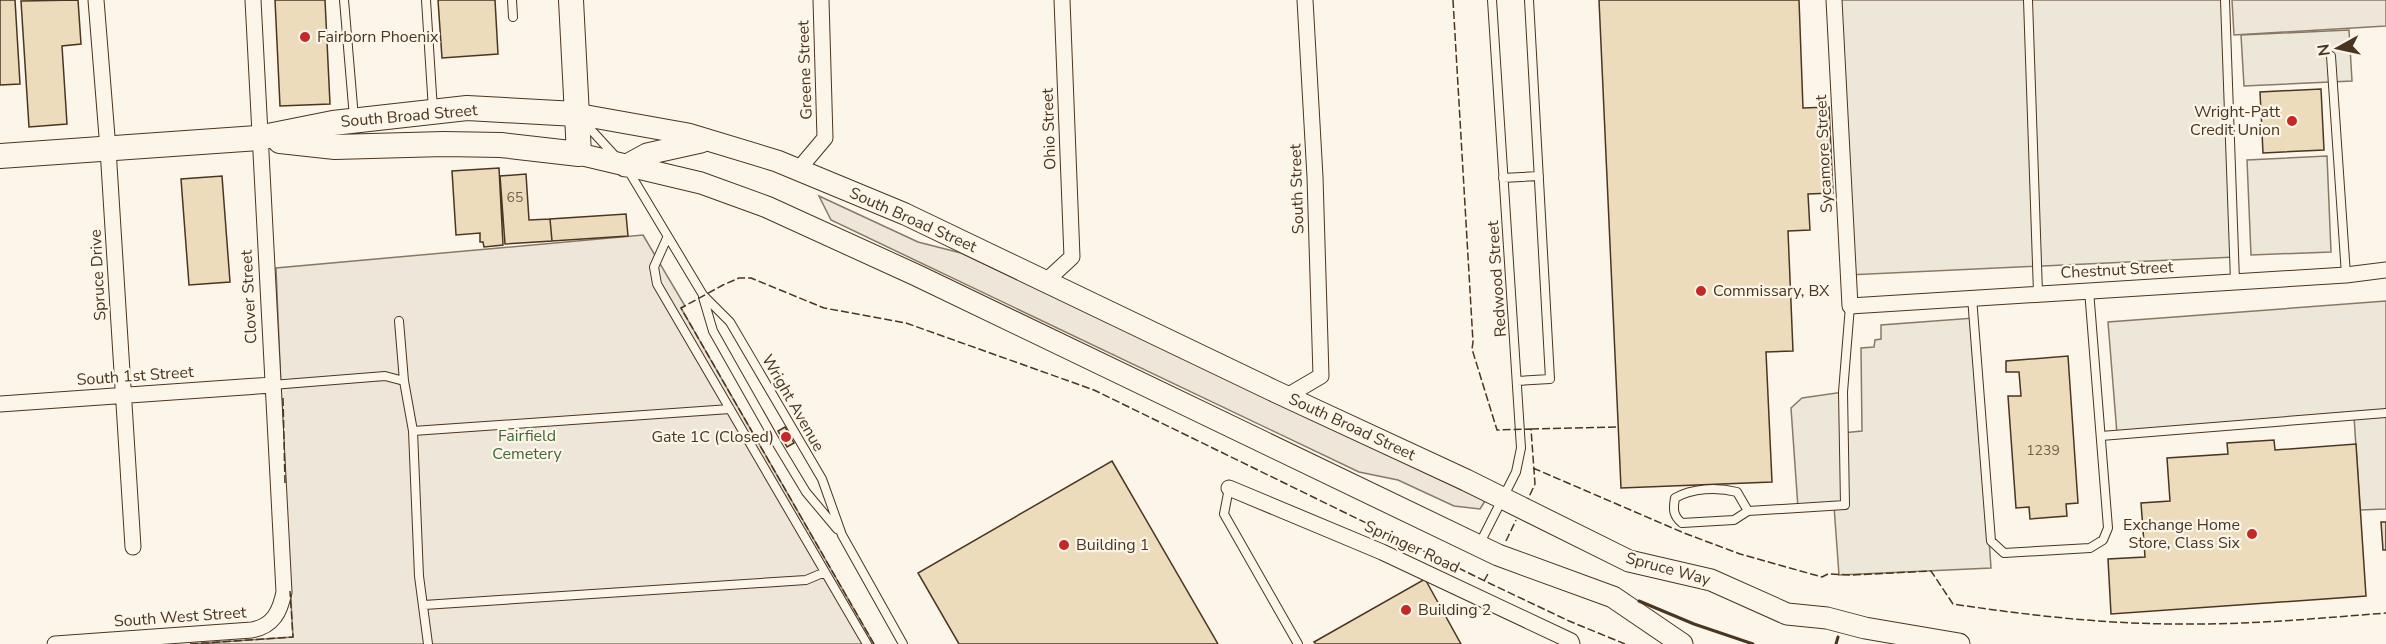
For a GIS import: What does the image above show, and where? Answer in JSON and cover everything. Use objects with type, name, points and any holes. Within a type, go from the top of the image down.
[{"type":"main road","points":[[571,0],[579,154]]},
{"type":"main road","name":"South Broad Street","points":[[0,156],[258,138],[354,121],[467,108],[576,114]]},
{"type":"main road","name":"South Broad Street","points":[[258,138],[335,147],[501,145],[579,154]]},
{"type":"street","name":"Spruce Drive","points":[[96,0],[108,149],[133,547]]},
{"type":"street","name":"Clover Street","points":[[253,0],[258,138],[284,592]]},
{"type":"street","name":"Greene Street","points":[[798,170],[825,138],[821,0]]},
{"type":"street","name":"Ohio Street","points":[[1046,281],[1072,257],[1062,0]]},
{"type":"street","name":"South Street","points":[[1287,396],[1321,376],[1315,177],[1305,0]]},
{"type":"street","name":"Sycamore Street","points":[[1834,0],[1850,306]]},
{"type":"street","name":"South Broad Street","points":[[576,114],[688,134],[777,161],[905,214],[1514,503]]},
{"type":"street","points":[[625,166],[646,154],[711,141]]},
{"type":"street","name":"South Broad Street","points":[[579,154],[702,183],[767,207],[916,275],[1488,551]]},
{"type":"street","name":"Chestnut Street","points":[[1850,306],[2346,275],[2386,270]]},
{"type":"street","name":"South 1st Street","points":[[0,404],[272,385]]},
{"type":"street","name":"Springer Road","points":[[1229,488],[1382,552],[1573,643]]},
{"type":"street","name":"Spruce Way","points":[[1514,503],[1629,561],[1711,580],[1787,614],[1827,618],[1865,632],[1959,644]]},
{"type":"street","points":[[1488,551],[1613,597],[1682,644]]},
{"type":"street","name":"South West Street","points":[[55,644],[263,628],[277,615],[284,592]]},
{"type":"lane","points":[[344,0],[354,121]]},
{"type":"lane","points":[[426,0],[433,111]]},
{"type":"lane","points":[[512,0],[513,17]]},
{"type":"lane","name":"Redwood Street","points":[[1488,551],[1514,503],[1516,472],[1521,448],[1492,0]]},
{"type":"lane","points":[[1517,381],[1550,379],[1529,0]]},
{"type":"lane","points":[[2028,0],[2038,293]]},
{"type":"lane","points":[[2225,0],[2235,281]]},
{"type":"lane","points":[[2331,56],[2346,275]]},
{"type":"lane","name":"Wright Avenue","points":[[576,114],[625,166],[703,295],[730,322],[822,479],[842,535],[903,644]]},
{"type":"lane","points":[[1503,178],[1539,176]]},
{"type":"lane","points":[[667,238],[654,267],[657,284],[867,644]]},
{"type":"lane","points":[[1972,297],[1990,541],[2004,553],[2090,548],[2103,540],[2108,528],[2089,290]]},
{"type":"lane","name":"Wright Avenue","points":[[703,295],[713,331],[777,444],[806,492],[842,535]]},
{"type":"lane","points":[[1748,511],[1737,492],[1724,489],[1686,492],[1675,498],[1673,507],[1675,517],[1682,523],[1734,520],[1748,511],[1845,505],[1842,392],[1850,306]]},
{"type":"lane","points":[[399,321],[404,381],[413,431],[419,576],[428,644]]},
{"type":"lane","points":[[272,385],[386,376],[404,381]]},
{"type":"lane","points":[[413,431],[730,409]]},
{"type":"lane","points":[[2101,436],[2386,413]]},
{"type":"lane","points":[[1229,488],[1224,514],[1298,644]]},
{"type":"lane","points":[[424,605],[806,580],[825,572]]},
{"type":"green space","points":[[2232,0],[2386,0],[2386,26],[2234,35]]},
{"type":"green space","points":[[819,196],[918,242],[961,253],[1485,501],[1480,509],[1454,506],[1398,480],[1359,472],[831,220]]},
{"type":"green space","name":"Fairfield Cemetery","points":[[643,235],[685,306],[681,308],[874,644],[190,644],[293,637],[276,268]]},
{"type":"shaded area","points":[[1834,0],[2225,0],[2235,257],[1848,275]]},
{"type":"shaded area","points":[[2349,30],[2352,81],[2244,86],[2241,35]]},
{"type":"shaded area","points":[[2327,156],[2331,252],[2251,255],[2247,160]]},
{"type":"shaded area","points":[[2386,301],[2386,509],[2360,510],[2354,416],[2117,434],[2108,322]]},
{"type":"shaded area","points":[[1974,318],[1991,568],[1839,575],[1834,506],[1798,508],[1791,408],[1802,398],[1843,392],[1842,433],[1862,431],[1861,348],[1874,347],[1875,340],[1881,339],[1881,325]]},
{"type":"building","points":[[0,0],[15,0],[20,84],[0,85]]},
{"type":"building","points":[[78,0],[81,44],[62,46],[67,124],[29,127],[21,1]]},
{"type":"building","points":[[275,0],[325,0],[330,104],[280,106]]},
{"type":"building","points":[[438,0],[495,0],[498,54],[442,58]]},
{"type":"building","name":"Commissary, BX","points":[[1599,0],[1799,0],[1803,108],[1829,107],[1833,193],[1808,194],[1810,230],[1788,231],[1793,351],[1766,352],[1772,482],[1621,488]]},
{"type":"building","name":"Wright-Patt Credit Union","points":[[2321,89],[2324,150],[2263,153],[2260,92]]},
{"type":"building","points":[[499,168],[503,245],[484,247],[483,242],[480,242],[480,233],[456,235],[452,171]]},
{"type":"building","points":[[526,174],[529,220],[550,219],[552,241],[505,244],[500,176]]},
{"type":"building","points":[[222,176],[230,282],[189,285],[181,179]]},
{"type":"building","points":[[626,214],[628,236],[552,241],[550,219]]},
{"type":"building","points":[[2068,356],[2078,503],[2066,504],[2067,516],[2030,519],[2029,507],[2016,508],[2008,396],[2021,396],[2019,372],[2006,372],[2006,361]]},
{"type":"building","name":"Gate 1C (Closed)","points":[[785,427],[794,443],[787,447],[778,431]]},
{"type":"building","name":"Exchange Home Store, Class Six","points":[[2274,440],[2275,450],[2356,444],[2366,596],[2111,614],[2108,559],[2145,557],[2141,503],[2170,501],[2167,458],[2228,454],[2227,443]]},
{"type":"building","name":"Building 1","points":[[1112,461],[1218,644],[959,644],[918,573]]},
{"type":"building","points":[[2381,522],[2386,522],[2386,550],[2383,550]]},
{"type":"building","name":"Building 2","points":[[1425,579],[1461,644],[1316,644],[1314,642]]},
{"type":"fence","points":[[1453,0],[1472,349],[1497,430],[1531,429],[1535,484],[1528,499]]},
{"type":"fence","points":[[874,644],[681,308],[739,278],[751,278],[824,308],[906,323],[1094,390],[1491,584],[1569,621],[1625,644]]},
{"type":"fence","points":[[283,398],[285,483]]},
{"type":"fence","points":[[1531,429],[1618,427]]},
{"type":"fence","points":[[1533,468],[1684,533],[1740,554],[1822,577],[1828,574],[1931,571],[1953,604],[2073,619],[2164,624],[2266,622],[2386,613]]},
{"type":"fence","points":[[1506,541],[1516,520]]},
{"type":"fence","points":[[1484,581],[1489,572]]},
{"type":"fence","points":[[190,644],[293,637],[290,591]]},
{"type":"wall","points":[[1639,601],[1694,624],[1753,644]]},
{"type":"wall","points":[[1836,644],[1838,637]]},
{"type":"place","name":"Fairborn Phoenix","points":[[305,37]]},
{"type":"place","name":"Wright-Patt Credit Union","points":[[2292,121]]},
{"type":"place","name":"Commissary, BX","points":[[1701,291]]},
{"type":"place","name":"Gate 1C (Closed)","points":[[786,437]]},
{"type":"place","name":"Exchange Home Store, Class Six","points":[[2252,534]]},
{"type":"place","name":"Building 1","points":[[1064,545]]},
{"type":"place","name":"Building 2","points":[[1406,610]]}]
